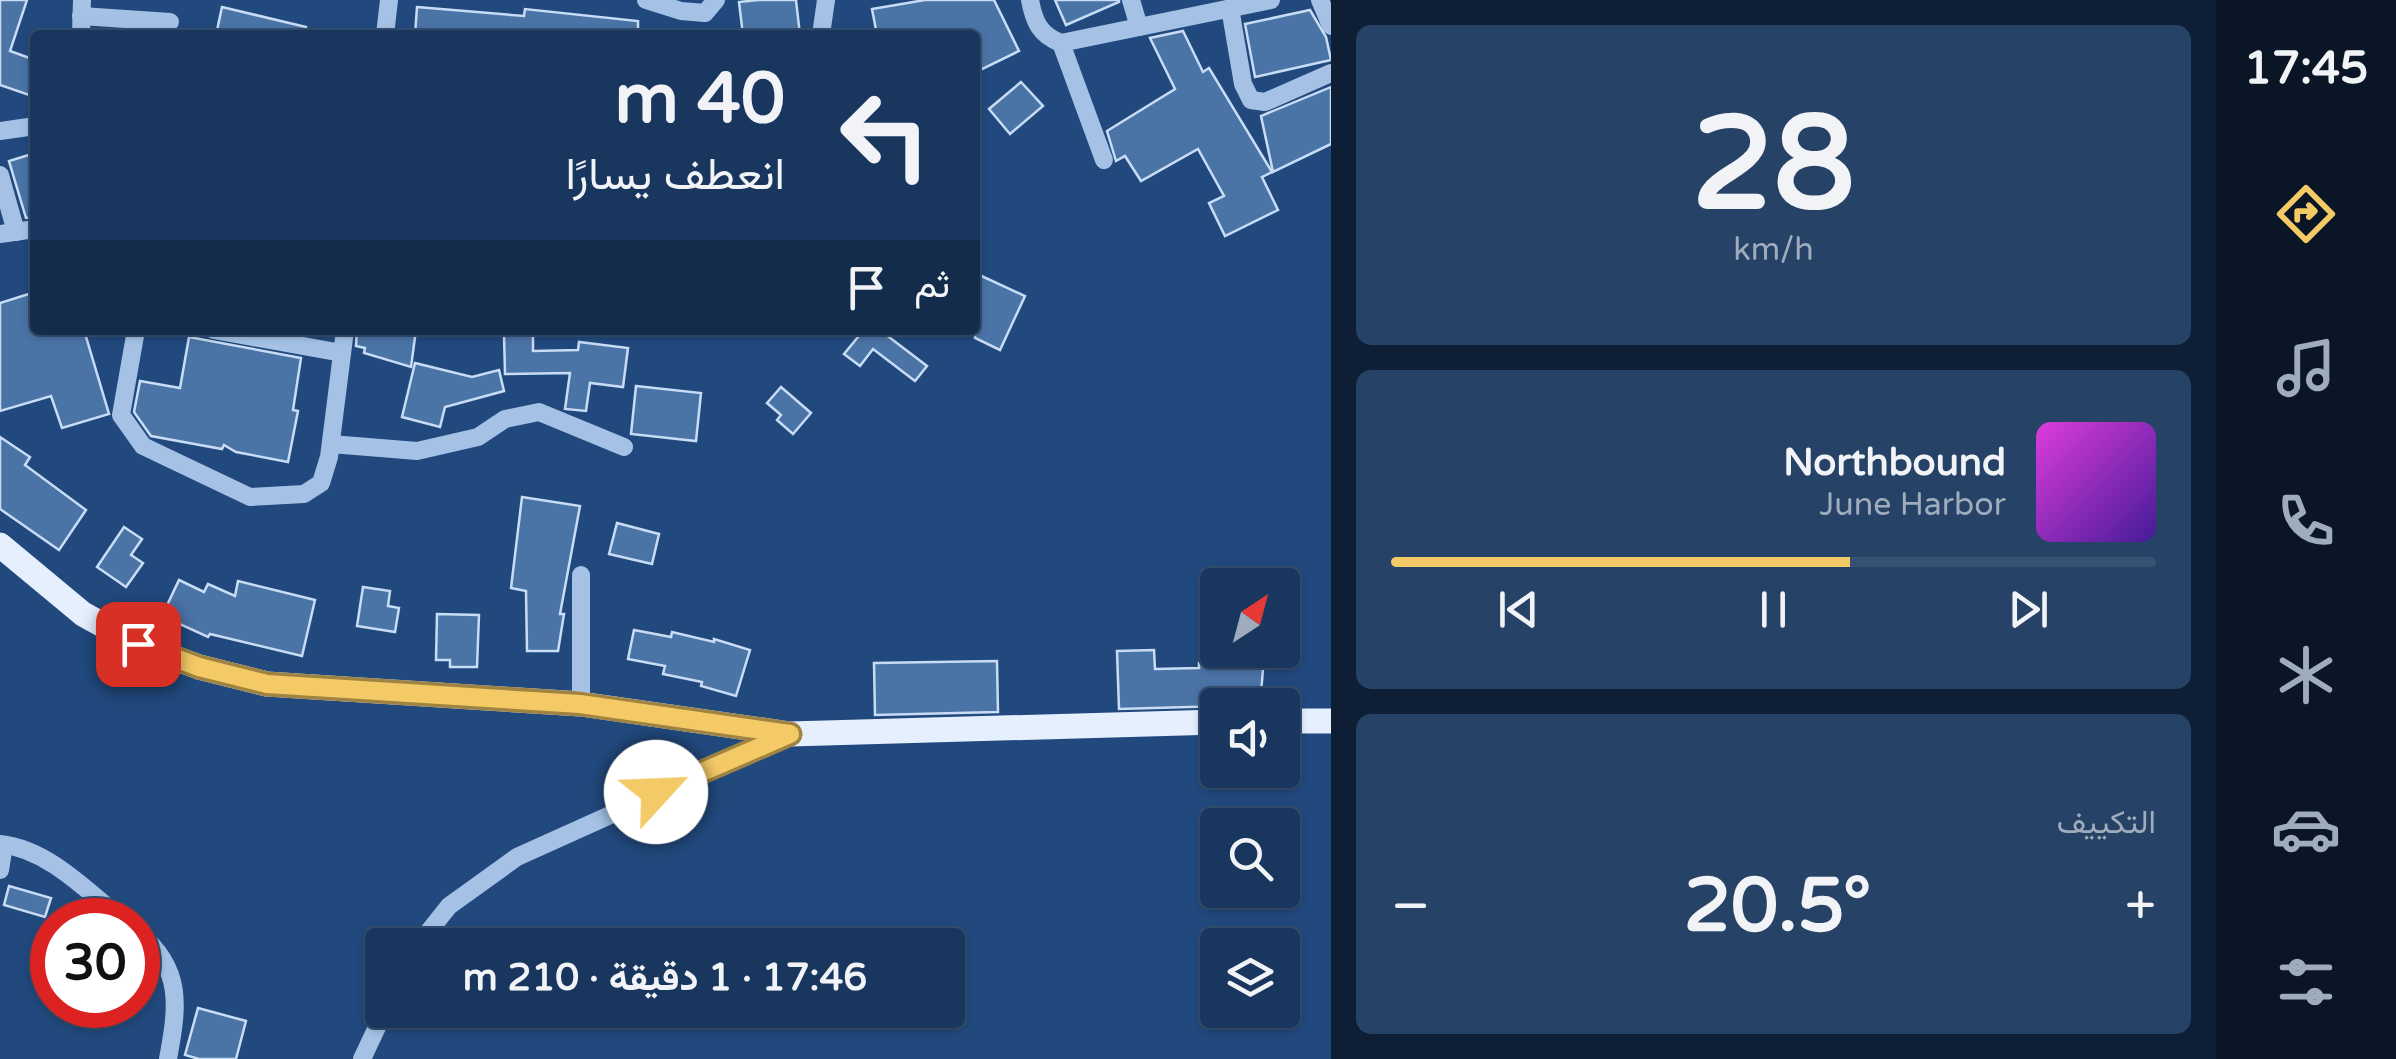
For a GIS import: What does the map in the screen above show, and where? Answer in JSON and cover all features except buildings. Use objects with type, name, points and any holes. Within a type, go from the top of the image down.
[{"type":"main road","points":[[0,546],[82,614],[138,644],[199,667],[267,684],[580,704],[790,734],[1200,723]]},
{"type":"main road","points":[[1300,721],[1331,721]]},
{"type":"street","points":[[385,30],[388,0]]},
{"type":"street","points":[[646,0],[681,11],[706,13],[716,0]]},
{"type":"street","points":[[822,30],[826,0]]},
{"type":"street","points":[[1030,0],[1033,16],[1044,36],[1061,42],[1270,0]]},
{"type":"street","points":[[1131,0],[1139,27]]},
{"type":"street","points":[[1320,0],[1331,26]]},
{"type":"street","points":[[1230,8],[1243,84],[1251,100],[1264,102],[1331,73]]},
{"type":"street","points":[[81,17],[170,22]]},
{"type":"street","points":[[1061,42],[1104,160]]},
{"type":"street","points":[[0,131],[30,127]]},
{"type":"street","points":[[0,176],[17,232]]},
{"type":"street","points":[[135,335],[121,415],[143,446],[250,497],[304,494],[320,483],[331,444],[344,335]]},
{"type":"street","points":[[243,335],[342,352]]},
{"type":"street","points":[[331,444],[417,451],[478,437],[505,418],[539,412],[624,446]]},
{"type":"street","points":[[580,704],[581,575]]},
{"type":"street","points":[[432,928],[449,906],[517,857],[790,734]]},
{"type":"street","points":[[0,870],[2,844],[22,846],[95,898]]},
{"type":"street","points":[[160,951],[172,974],[176,1017],[168,1059]]},
{"type":"street","points":[[362,1059],[377,1028]]},
{"type":"route","points":[[138,644],[199,667],[267,684],[580,704],[790,734],[656,792]]}]
